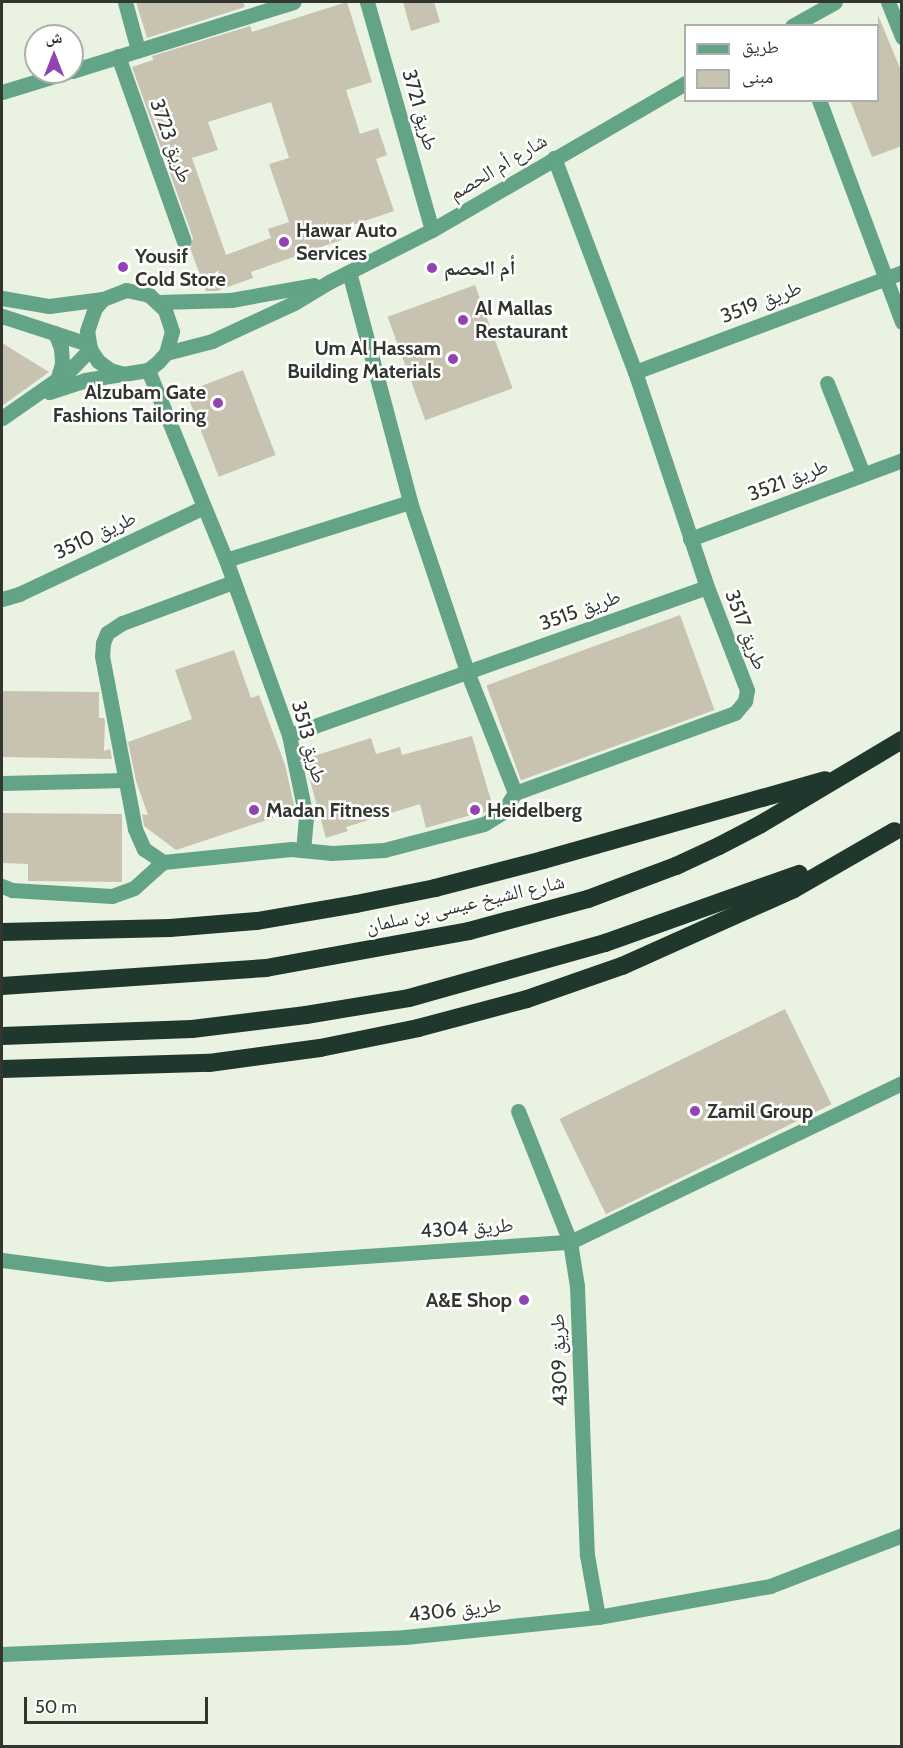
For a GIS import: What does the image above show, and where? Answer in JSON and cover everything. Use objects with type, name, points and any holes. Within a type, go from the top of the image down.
[{"type":"highway","name":"شارع الشيخ عيسى بن سلمان","points":[[2,986],[266,968],[469,931],[588,899],[676,866],[761,824],[902,740]]},
{"type":"highway","points":[[2,932],[170,928],[256,921],[356,904],[435,888],[543,860],[841,775]]},
{"type":"highway","points":[[2,1036],[192,1029],[306,1015],[409,998],[605,944],[784,880],[898,829]]},
{"type":"highway","points":[[2,1069],[209,1063],[320,1048],[418,1028],[527,999],[622,966],[794,889],[898,829]]},
{"type":"street","points":[[125,2],[138,50]]},
{"type":"street","points":[[84,67],[138,50],[255,7],[294,2]]},
{"type":"street","name":"طريق 3721","points":[[367,2],[432,230]]},
{"type":"street","points":[[796,24],[835,2]]},
{"type":"street","points":[[888,2],[902,37]]},
{"type":"street","name":"طريق 3723","points":[[118,56],[184,241]]},
{"type":"street","points":[[2,92],[28,84]]},
{"type":"street","name":"شارع أم الحصم","points":[[166,353],[212,341],[294,303],[329,282],[432,230],[684,84]]},
{"type":"street","points":[[820,102],[902,322]]},
{"type":"street","name":"طريق 3517","points":[[515,794],[735,713],[745,701],[747,690],[690,539],[635,372],[554,158]]},
{"type":"street","points":[[233,582],[134,617],[115,626],[107,633],[102,656],[135,829],[144,849],[163,861],[303,850],[332,853],[384,850],[473,827],[494,819],[503,812],[515,794],[468,674],[410,502],[349,272]]},
{"type":"street","name":"طريق 3519","points":[[635,372],[902,272]]},
{"type":"street","name":"شارع أم الحصم","points":[[158,302],[231,300],[290,291],[329,282]]},
{"type":"street","points":[[2,298],[49,306],[104,299],[126,290],[149,295],[158,302],[165,310],[172,332],[166,353],[148,370],[86,380],[33,398]]},
{"type":"street","points":[[104,299],[89,319],[89,346],[98,361],[110,370],[124,374]]},
{"type":"street","points":[[2,316],[89,346]]},
{"type":"street","points":[[55,333],[61,348],[62,364],[57,380]]},
{"type":"street","points":[[2,418],[33,398],[77,364],[89,346]]},
{"type":"street","name":"طريق 3513","points":[[148,370],[226,560],[289,735],[306,817],[307,833],[303,850]]},
{"type":"street","points":[[827,383],[863,474]]},
{"type":"street","name":"طريق 3521","points":[[690,539],[902,460]]},
{"type":"street","points":[[226,560],[410,502]]},
{"type":"street","name":"طريق 3510","points":[[2,599],[19,594],[204,507]]},
{"type":"street","name":"طريق 3515","points":[[289,735],[468,674],[707,587]]},
{"type":"street","points":[[2,783],[125,780]]},
{"type":"street","points":[[2,886],[12,890],[112,896],[134,888],[163,861]]},
{"type":"street","name":"طريق 4304","points":[[2,1260],[108,1274],[570,1242],[902,1083]]},
{"type":"street","name":"طريق 4309","points":[[518,1112],[570,1242],[577,1286],[587,1555],[598,1617]]},
{"type":"street","name":"طريق 4306","points":[[2,1654],[405,1637],[598,1617],[770,1586],[899,1542]]},
{"type":"building","points":[[136,2],[243,2],[245,7],[147,38]]},
{"type":"building","points":[[347,2],[372,82],[346,90],[360,134],[378,128],[387,155],[376,159],[394,211],[338,230],[341,240],[251,272],[253,278],[217,291],[206,291],[190,248],[193,238],[132,67],[153,60],[152,56],[250,26],[252,32]],"holes":[[[271,102],[289,158],[269,164],[289,222],[268,229],[271,238],[226,255],[192,158],[218,150],[208,122]]]},
{"type":"building","points":[[403,2],[434,2],[440,22],[411,31]]},
{"type":"building","points":[[878,15],[902,73],[902,146],[872,157],[851,102],[879,102]]},
{"type":"building","points":[[475,285],[513,388],[425,420],[388,317]]},
{"type":"building","points":[[2,343],[49,372],[2,406]]},
{"type":"building","points":[[243,370],[276,455],[219,477],[186,392]]},
{"type":"building","points":[[680,615],[715,710],[521,780],[486,685]]},
{"type":"building","points":[[234,650],[251,698],[259,695],[285,765],[294,805],[288,813],[176,850],[144,826],[142,814],[148,815],[136,781],[128,742],[192,719],[175,670]]},
{"type":"building","points":[[2,691],[99,692],[99,718],[104,718],[105,721],[104,751],[110,749],[112,759],[2,757]]},
{"type":"building","points":[[472,736],[493,807],[480,815],[472,817],[471,815],[426,828],[420,804],[346,827],[348,831],[326,838],[304,759],[371,738],[376,754],[400,747],[402,755]]},
{"type":"building","points":[[2,813],[122,814],[122,882],[28,881],[28,864],[2,863]]},
{"type":"building","name":"Zamil Group","points":[[785,1009],[831,1104],[606,1214],[559,1119]]},
{"type":"place","name":"Hawar Auto Services","points":[[284,242]]},
{"type":"place","name":"Yousif Cold Store","points":[[123,267]]},
{"type":"place","name":"أم الحصم","points":[[432,268]]},
{"type":"place","name":"Al Mallas Restaurant","points":[[463,320]]},
{"type":"place","name":"Um Al Hassam Building Materials","points":[[453,359]]},
{"type":"place","name":"Alzubam Gate Fashions Tailoring","points":[[218,403]]},
{"type":"place","name":"Madan Fitness","points":[[254,810]]},
{"type":"place","name":"Heidelberg","points":[[475,810]]},
{"type":"place","name":"Zamil Group","points":[[695,1111]]},
{"type":"place","name":"A&E Shop","points":[[524,1300]]}]
